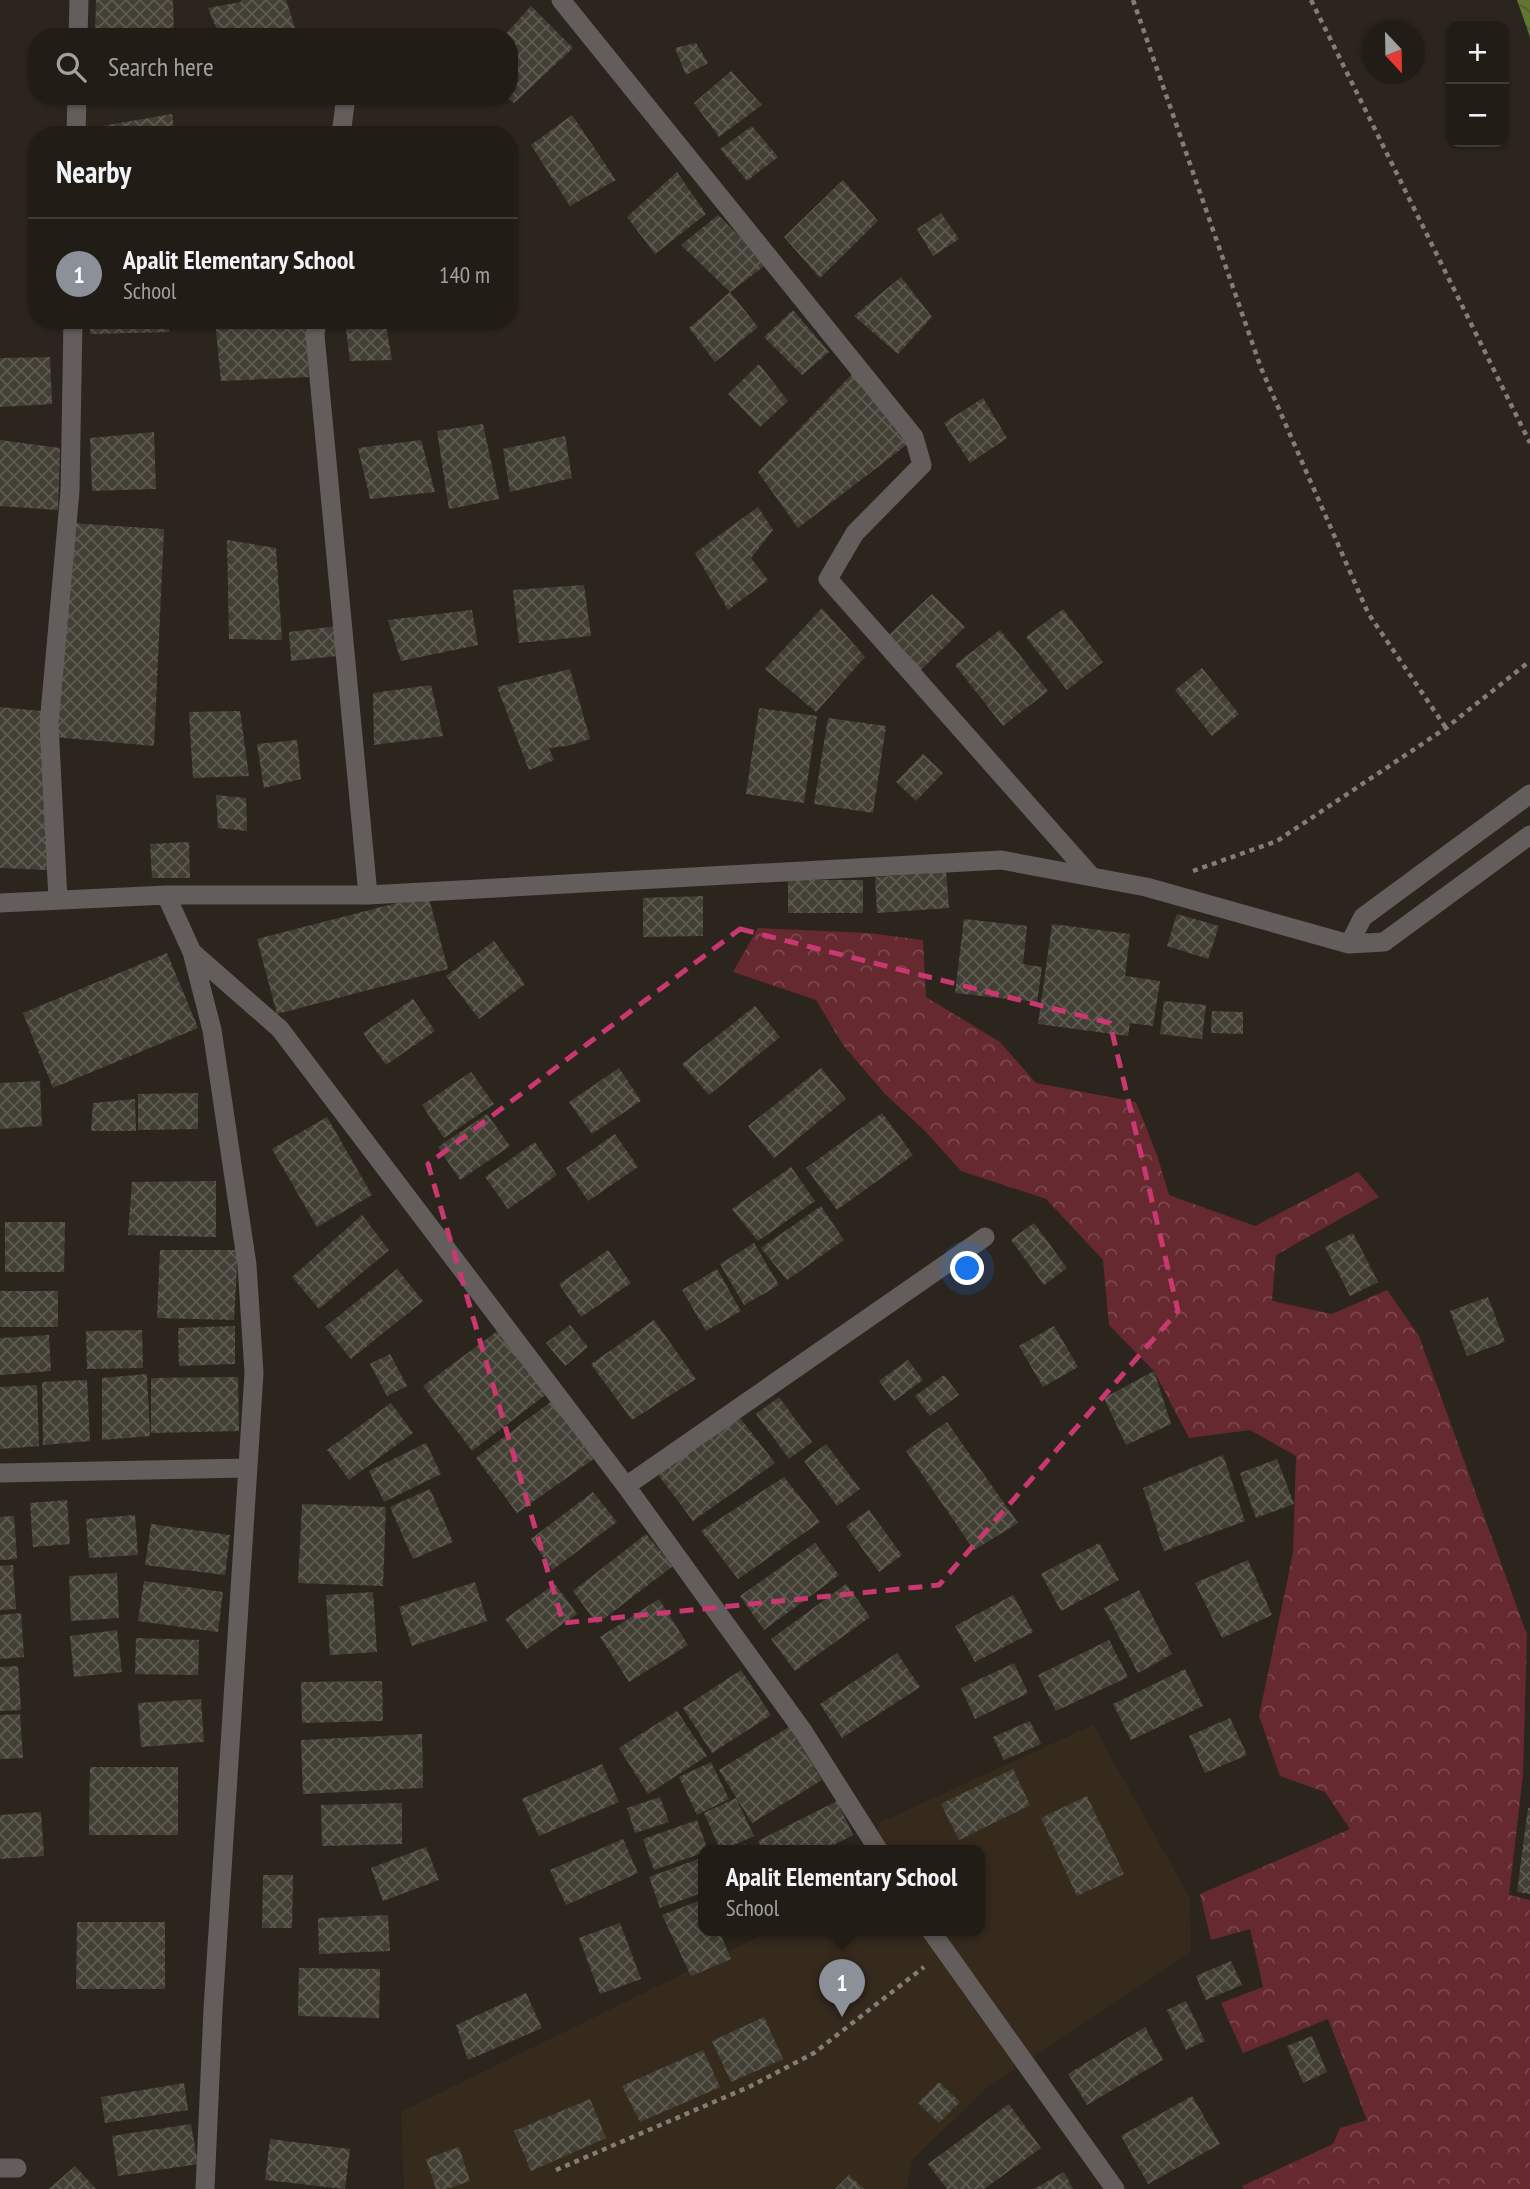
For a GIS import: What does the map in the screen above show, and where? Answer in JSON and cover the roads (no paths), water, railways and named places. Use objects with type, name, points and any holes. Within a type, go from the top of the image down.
[{"type":"street","points":[[78,28],[79,0]]},
{"type":"street","points":[[561,0],[914,437],[922,465],[855,533],[828,579],[1092,877]]},
{"type":"street","points":[[76,126],[77,105]]},
{"type":"street","points":[[342,126],[345,105]]},
{"type":"street","points":[[58,900],[49,724],[70,491],[73,329]]},
{"type":"street","points":[[316,329],[368,895]]},
{"type":"street","points":[[1349,944],[1363,917],[1530,794]]},
{"type":"street","points":[[0,902],[166,895],[368,895],[1001,860],[1146,887],[1349,944],[1384,942],[1530,835]]},
{"type":"street","points":[[166,895],[192,952],[212,1030],[247,1265],[254,1373],[213,2009],[205,2189]]},
{"type":"street","points":[[192,952],[280,1030],[626,1486],[803,1731],[875,1845]]},
{"type":"street","points":[[626,1486],[985,1237]]},
{"type":"street","points":[[0,1473],[247,1468]]},
{"type":"street","points":[[934,1936],[1115,2189]]},
{"type":"water","points":[[1517,0],[1530,0],[1530,37]]},
{"type":"place","name":"Apalit Elementary School","points":[[842,2017]]}]
